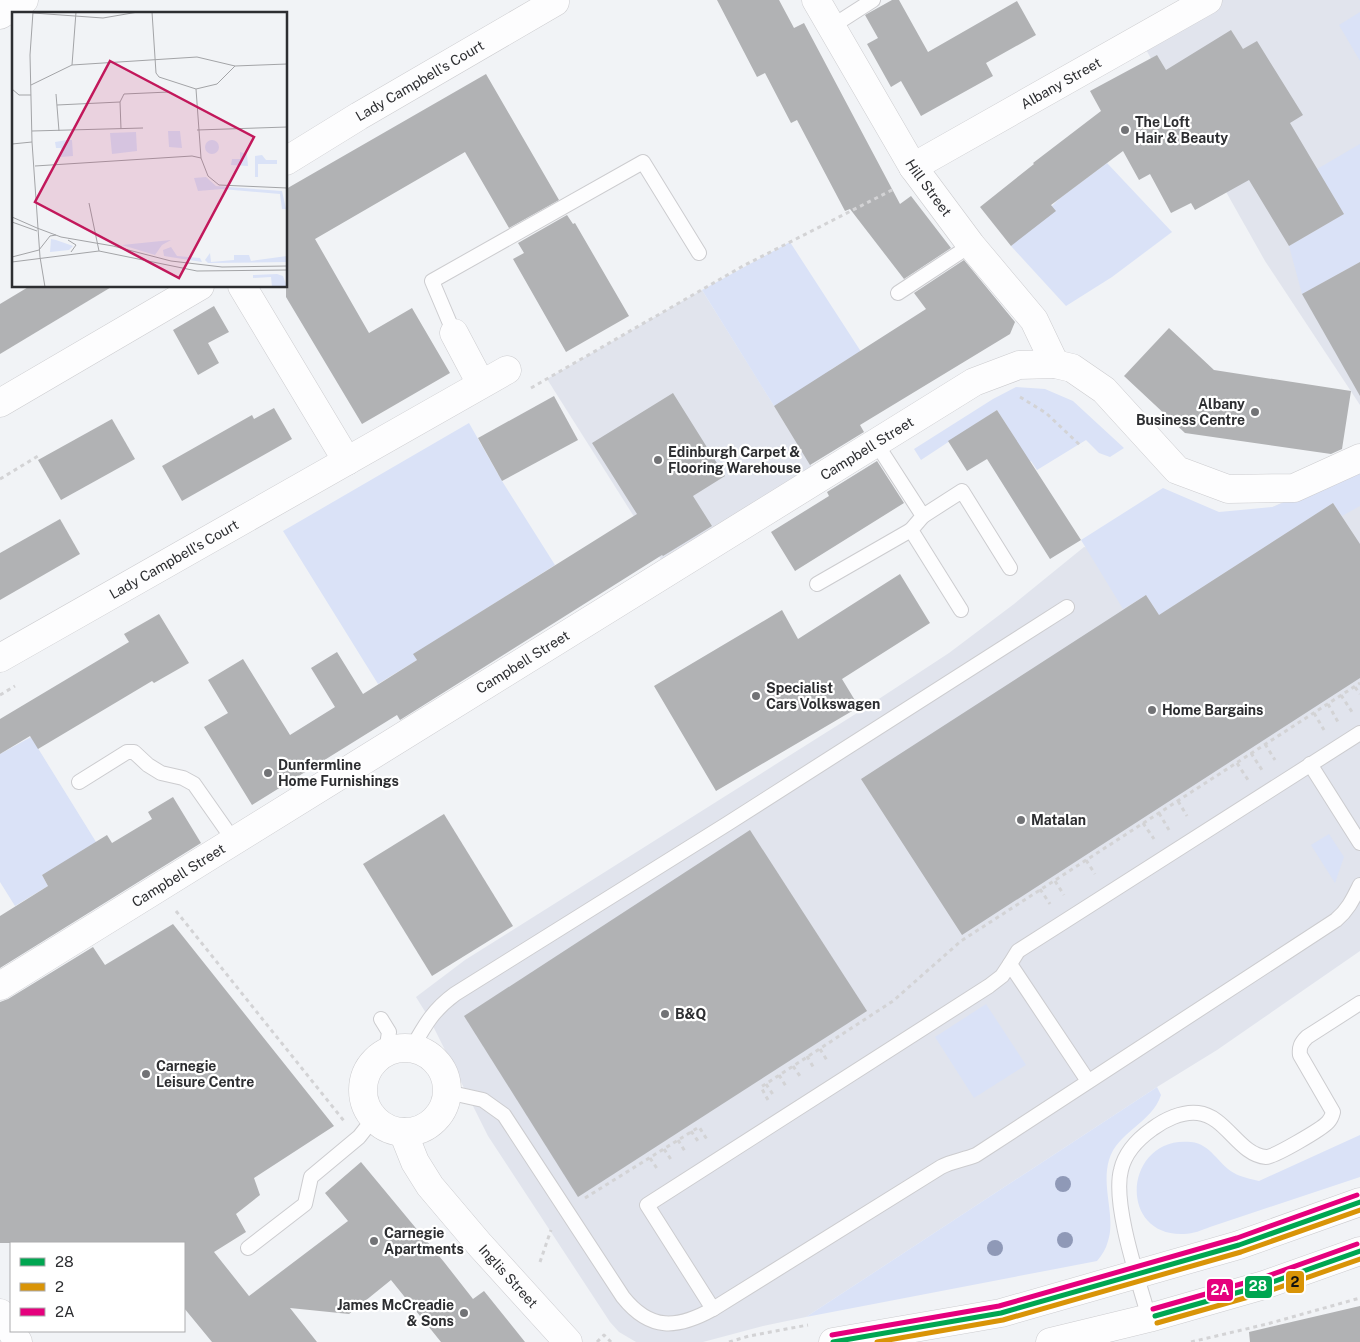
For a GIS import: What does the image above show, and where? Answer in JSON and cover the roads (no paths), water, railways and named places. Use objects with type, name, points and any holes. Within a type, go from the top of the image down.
[{"type":"street","points":[[0,15],[24,0]]},
{"type":"street","name":"Hill Street","points":[[816,0],[913,167],[971,245],[1034,320],[1055,364]]},
{"type":"street","name":"Albany Street","points":[[913,167],[1208,0]]},
{"type":"street","name":"Lady Campbell's Court","points":[[288,160],[359,116],[555,2]]},
{"type":"street","points":[[0,403],[197,288]]},
{"type":"street","points":[[243,288],[347,461]]},
{"type":"street","points":[[454,333],[481,384]]},
{"type":"street","points":[[1055,364],[1072,368],[1104,390],[1177,470],[1228,490],[1294,488],[1360,458]]},
{"type":"street","name":"Campbell Street","points":[[0,986],[974,382],[1019,365],[1055,364]]},
{"type":"street","name":"Lady Campbell's Court","points":[[0,658],[507,370]]},
{"type":"street","points":[[399,1050],[424,1052],[429,1055],[442,1069],[446,1080],[448,1092],[443,1109],[433,1122],[419,1130],[402,1132],[387,1128],[374,1118],[366,1108],[363,1082],[368,1070],[376,1059],[399,1050]]},
{"type":"street","name":"Inglis Street","points":[[402,1132],[415,1162],[430,1186],[480,1245],[568,1342]]},
{"type":"street","points":[[833,1342],[1001,1313],[1240,1245],[1360,1202]]},
{"type":"street","points":[[1050,1342],[1149,1318],[1264,1285],[1360,1251]]},
{"type":"street","points":[[0,1313],[10,1329]]},
{"type":"lane","points":[[831,26],[873,0]]},
{"type":"lane","points":[[454,333],[432,281],[643,162],[699,253]]},
{"type":"lane","points":[[898,292],[971,245]]},
{"type":"lane","points":[[876,443],[923,516]]},
{"type":"lane","points":[[817,584],[911,530],[923,516],[962,491],[1010,568]]},
{"type":"lane","points":[[911,530],[961,610]]},
{"type":"lane","points":[[381,1019],[399,1050],[441,1004],[455,994],[736,819],[1067,607]]},
{"type":"lane","points":[[713,1309],[646,1205],[989,986],[1002,976],[1018,952],[1360,732]]},
{"type":"lane","points":[[79,782],[127,752],[134,752],[148,765],[161,773],[183,778],[194,784],[234,841]]},
{"type":"lane","points":[[1310,764],[1360,843]]},
{"type":"lane","points":[[448,1092],[483,1100],[504,1115],[633,1310],[647,1319],[664,1324],[682,1322],[713,1309],[941,1167],[950,1162],[976,1155],[1336,920],[1351,904],[1360,885]]},
{"type":"lane","points":[[1010,964],[1088,1081]]},
{"type":"lane","points":[[1149,1318],[1125,1229],[1120,1196],[1120,1171],[1130,1149],[1143,1135],[1159,1124],[1181,1114],[1198,1113],[1214,1118],[1249,1150],[1258,1155],[1268,1157],[1278,1154],[1328,1123],[1333,1112],[1300,1055],[1301,1042],[1360,1003]]},
{"type":"lane","points":[[248,1248],[305,1204],[311,1177],[359,1137],[374,1118]]},
{"type":"place","name":"The Loft Hair & Beauty","points":[[1125,130]]},
{"type":"place","name":"Albany Business Centre","points":[[1255,412]]},
{"type":"place","name":"Edinburgh Carpet & Flooring Warehouse","points":[[658,460]]},
{"type":"place","name":"Specialist Cars Volkswagen","points":[[756,696]]},
{"type":"place","name":"Home Bargains","points":[[1152,710]]},
{"type":"place","name":"Dunfermline Home Furnishings","points":[[268,773]]},
{"type":"place","name":"Matalan","points":[[1021,820]]},
{"type":"place","name":"B&Q","points":[[665,1014]]},
{"type":"place","name":"Carnegie Leisure Centre","points":[[146,1074]]},
{"type":"place","name":"Carnegie Apartments","points":[[374,1241]]},
{"type":"place","name":"James McCreadie & Sons","points":[[464,1313]]}]
